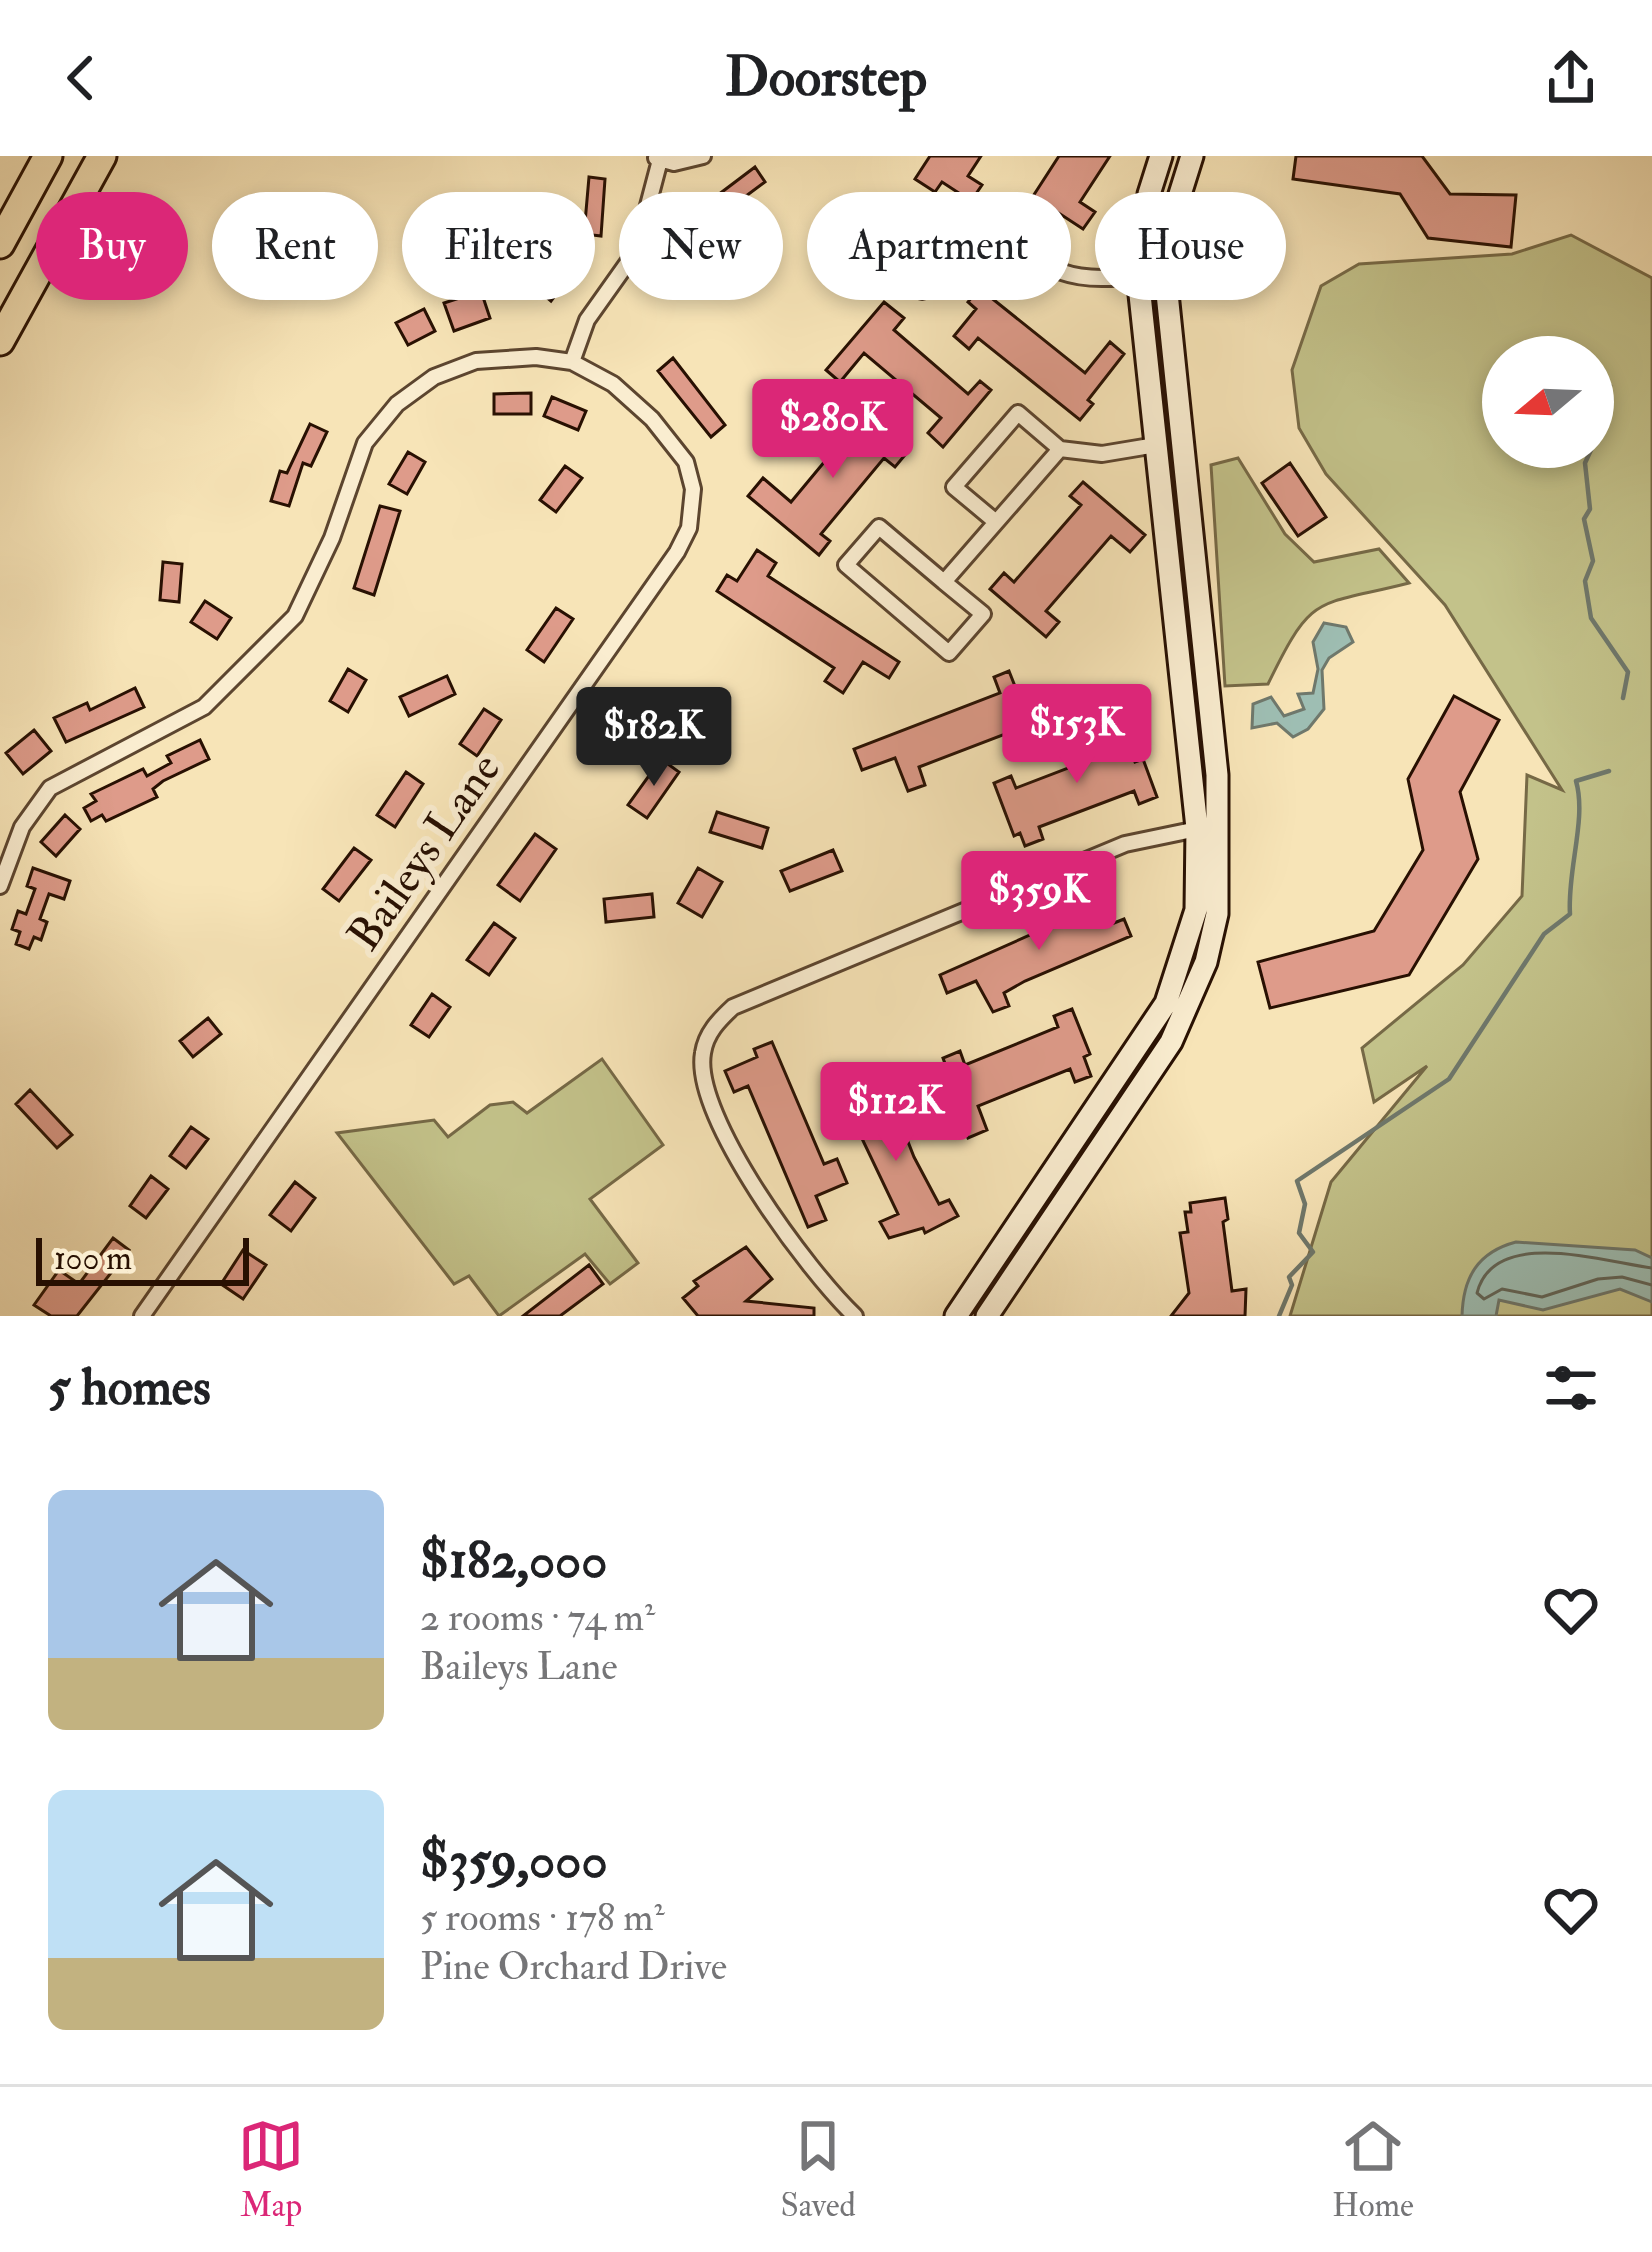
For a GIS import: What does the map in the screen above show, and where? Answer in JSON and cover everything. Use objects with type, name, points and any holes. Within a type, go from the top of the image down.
[{"type":"highway","points":[[0,244],[49,156]]},
{"type":"highway","points":[[0,340],[102,156]]},
{"type":"street","points":[[572,362],[587,320],[636,251],[656,158],[704,156]]},
{"type":"street","points":[[1150,192],[1161,156]]},
{"type":"street","points":[[1181,192],[1192,156]]},
{"type":"street","points":[[898,206],[956,252],[922,291],[867,242],[898,206]]},
{"type":"street","points":[[956,1316],[1166,1004],[1196,910],[1208,827],[1141,300]]},
{"type":"street","points":[[987,1316],[1186,1012],[1206,962],[1217,914],[1167,300]]},
{"type":"street","name":"Baileys Lane","points":[[0,886],[22,827],[50,788],[204,706],[295,616],[332,538],[364,443],[397,404],[434,377],[476,362],[536,357],[572,362],[613,384],[671,439],[686,462],[693,489],[689,528],[677,552],[142,1316]]},
{"type":"street","points":[[996,522],[954,487],[1018,413],[1060,449],[1102,454],[1156,445]]},
{"type":"street","points":[[944,582],[1060,449]]},
{"type":"street","points":[[879,527],[944,582],[983,614],[949,653],[846,566],[879,527]]},
{"type":"street","points":[[855,1316],[747,1177],[703,1069],[706,1044],[718,1021],[758,997],[1125,844],[1208,827]]},
{"type":"shaded area","points":[[1571,235],[1652,278],[1652,1316],[1290,1316],[1331,1182],[1427,1066],[1374,1102],[1362,1048],[1463,965],[1522,896],[1527,775],[1562,790],[1445,605],[1326,474],[1299,428],[1292,370],[1321,286],[1359,264],[1512,254]]},
{"type":"shaded area","points":[[1238,458],[1285,534],[1314,562],[1379,549],[1409,583],[1320,608],[1296,632],[1268,684],[1225,686],[1211,465]]},
{"type":"shaded area","points":[[602,1059],[663,1145],[590,1199],[638,1263],[610,1284],[585,1254],[499,1316],[469,1276],[454,1284],[337,1133],[434,1120],[448,1137],[490,1105],[513,1102],[527,1113]]},
{"type":"water","points":[[1324,623],[1346,627],[1353,642],[1329,658],[1322,670],[1324,709],[1308,729],[1293,737],[1277,723],[1252,728],[1253,704],[1271,697],[1284,716],[1304,709],[1298,694],[1313,693],[1318,669],[1313,642]]},
{"type":"water","points":[[1516,1242],[1635,1250],[1652,1258],[1652,1302],[1620,1289],[1543,1310],[1499,1300],[1496,1316],[1462,1316],[1475,1268],[1492,1252]]},
{"type":"building","points":[[930,156],[981,156],[968,176],[982,185],[977,192],[957,192],[942,182],[935,192],[915,179]]},
{"type":"building","points":[[1059,156],[1110,156],[1080,202],[1095,212],[1083,229],[1071,221],[1071,192],[1036,192]]},
{"type":"building","points":[[1296,156],[1422,156],[1450,194],[1516,195],[1511,247],[1428,238],[1400,194],[1293,179]]},
{"type":"building","points":[[755,167],[765,182],[751,192],[722,192]]},
{"type":"building","points":[[589,177],[605,179],[601,236],[595,235],[595,192],[588,192]]},
{"type":"building","points":[[484,300],[490,318],[454,331],[444,303]]},
{"type":"building","points":[[994,300],[1085,373],[1110,342],[1124,354],[1088,400],[1093,404],[1080,420],[978,338],[969,349],[954,336],[976,309],[968,302]]},
{"type":"building","points":[[884,302],[904,318],[894,330],[968,394],[980,381],[991,390],[943,447],[928,433],[941,418],[864,353],[840,382],[826,370]]},
{"type":"building","points":[[424,309],[435,331],[408,345],[396,323]]},
{"type":"building","points":[[673,358],[725,425],[711,437],[658,371]]},
{"type":"building","points":[[531,393],[531,414],[494,414],[494,394]]},
{"type":"building","points":[[552,397],[586,411],[578,430],[544,416]]},
{"type":"building","points":[[856,404],[910,449],[895,467],[884,458],[821,534],[830,541],[819,555],[748,496],[763,478],[791,502],[855,425],[845,417]]},
{"type":"building","points":[[310,424],[327,432],[311,466],[303,463],[289,506],[271,501],[280,471],[287,473]]},
{"type":"building","points":[[408,452],[425,462],[407,494],[389,484]]},
{"type":"building","points":[[1290,463],[1326,517],[1298,536],[1262,483]]},
{"type":"building","points":[[565,466],[582,478],[556,512],[540,500]]},
{"type":"building","points":[[1083,482],[1145,535],[1130,552],[1111,536],[1046,611],[1059,622],[1046,637],[990,589],[1004,573],[1014,582],[1081,505],[1070,496]]},
{"type":"building","points":[[380,506],[400,511],[374,595],[354,588]]},
{"type":"building","points":[[757,550],[776,563],[768,576],[899,662],[889,678],[863,662],[843,693],[825,681],[834,668],[717,591],[727,575],[737,581]]},
{"type":"building","points":[[163,562],[182,564],[179,602],[160,600]]},
{"type":"building","points":[[205,601],[231,618],[217,639],[191,622]]},
{"type":"building","points":[[556,608],[573,619],[544,662],[527,650]]},
{"type":"building","points":[[348,669],[366,680],[348,712],[330,701]]},
{"type":"building","points":[[1009,671],[1022,704],[1039,698],[1047,718],[919,767],[925,785],[908,791],[895,758],[862,770],[854,749],[1000,693],[994,677]]},
{"type":"building","points":[[447,676],[455,694],[409,716],[400,697]]},
{"type":"building","points":[[135,688],[144,707],[66,742],[54,718],[87,703],[90,710]]},
{"type":"building","points":[[1454,696],[1499,720],[1460,792],[1478,859],[1409,975],[1270,1008],[1258,962],[1374,931],[1423,850],[1408,779]]},
{"type":"building","points":[[484,709],[501,720],[477,756],[460,744]]},
{"type":"building","points":[[1117,712],[1135,762],[1143,759],[1157,797],[1139,804],[1134,791],[1039,827],[1043,839],[1025,846],[1020,833],[1014,836],[994,783],[1011,776],[1016,788],[1110,752],[1098,719]]},
{"type":"building","points":[[34,730],[51,751],[23,774],[6,753]]},
{"type":"building","points":[[200,740],[209,759],[163,781],[153,789],[157,797],[106,821],[102,815],[91,821],[84,808],[96,801],[91,794],[143,769],[147,776],[171,763],[167,756]]},
{"type":"building","points":[[661,759],[679,772],[647,818],[628,805]]},
{"type":"building","points":[[406,772],[423,784],[395,827],[377,815]]},
{"type":"building","points":[[717,812],[768,828],[762,848],[710,832]]},
{"type":"building","points":[[65,815],[80,829],[56,856],[41,842]]},
{"type":"building","points":[[535,834],[556,849],[520,901],[498,885]]},
{"type":"building","points":[[354,848],[371,860],[339,901],[323,889]]},
{"type":"building","points":[[833,850],[842,871],[790,891],[781,871]]},
{"type":"building","points":[[33,868],[70,881],[64,899],[49,894],[40,919],[47,922],[41,940],[34,937],[29,949],[16,944],[20,932],[12,929],[18,911],[26,914],[35,889],[27,886]]},
{"type":"building","points":[[698,868],[722,882],[702,917],[678,903]]},
{"type":"building","points":[[1097,891],[1114,923],[1124,919],[1131,936],[1025,981],[1004,993],[1009,1006],[993,1012],[976,981],[947,993],[940,975],[1086,910],[1081,898]]},
{"type":"building","points":[[652,894],[654,917],[606,922],[604,899]]},
{"type":"building","points":[[494,923],[515,938],[489,975],[467,960]]},
{"type":"building","points":[[432,994],[450,1007],[429,1037],[411,1025]]},
{"type":"building","points":[[1072,1009],[1090,1054],[1084,1057],[1091,1076],[1075,1082],[1070,1069],[978,1106],[987,1130],[968,1138],[943,1074],[948,1072],[943,1058],[960,1051],[965,1065],[1058,1027],[1054,1016]]},
{"type":"building","points":[[208,1018],[221,1034],[193,1057],[180,1041]]},
{"type":"building","points":[[772,1042],[824,1164],[837,1159],[847,1183],[816,1196],[826,1220],[808,1227],[748,1086],[734,1092],[725,1071],[757,1057],[754,1049]]},
{"type":"building","points":[[905,1089],[910,1105],[896,1111],[914,1157],[939,1204],[949,1200],[958,1216],[925,1233],[923,1228],[889,1238],[880,1222],[898,1214],[857,1128],[853,1122],[839,1128],[835,1111],[868,1094],[870,1099]]},
{"type":"building","points":[[30,1090],[72,1135],[57,1148],[16,1104]]},
{"type":"building","points":[[191,1127],[208,1139],[186,1168],[170,1156]]},
{"type":"building","points":[[151,1176],[168,1189],[146,1218],[130,1206]]},
{"type":"building","points":[[295,1182],[315,1198],[291,1231],[270,1215]]},
{"type":"building","points":[[1225,1198],[1228,1219],[1223,1222],[1232,1291],[1246,1289],[1245,1316],[1171,1316],[1189,1293],[1180,1233],[1188,1232],[1185,1212],[1191,1212],[1190,1203]]},
{"type":"building","points":[[113,1238],[129,1250],[77,1316],[51,1316],[34,1305],[59,1270],[79,1284]]},
{"type":"building","points":[[746,1247],[772,1279],[746,1301],[814,1308],[814,1316],[698,1316],[683,1298],[698,1286],[694,1281]]},
{"type":"building","points":[[243,1250],[266,1265],[243,1299],[221,1284]]},
{"type":"building","points":[[589,1265],[603,1284],[560,1316],[523,1316]]},
{"type":"waterway","points":[[1586,468],[1590,509],[1584,519],[1593,561],[1585,581],[1591,618],[1628,672],[1623,698]]},
{"type":"waterway","points":[[1279,1316],[1292,1285],[1289,1277],[1313,1252],[1299,1233],[1305,1204],[1297,1181],[1449,1079],[1544,934],[1570,914],[1579,812],[1576,781],[1609,771]]}]
